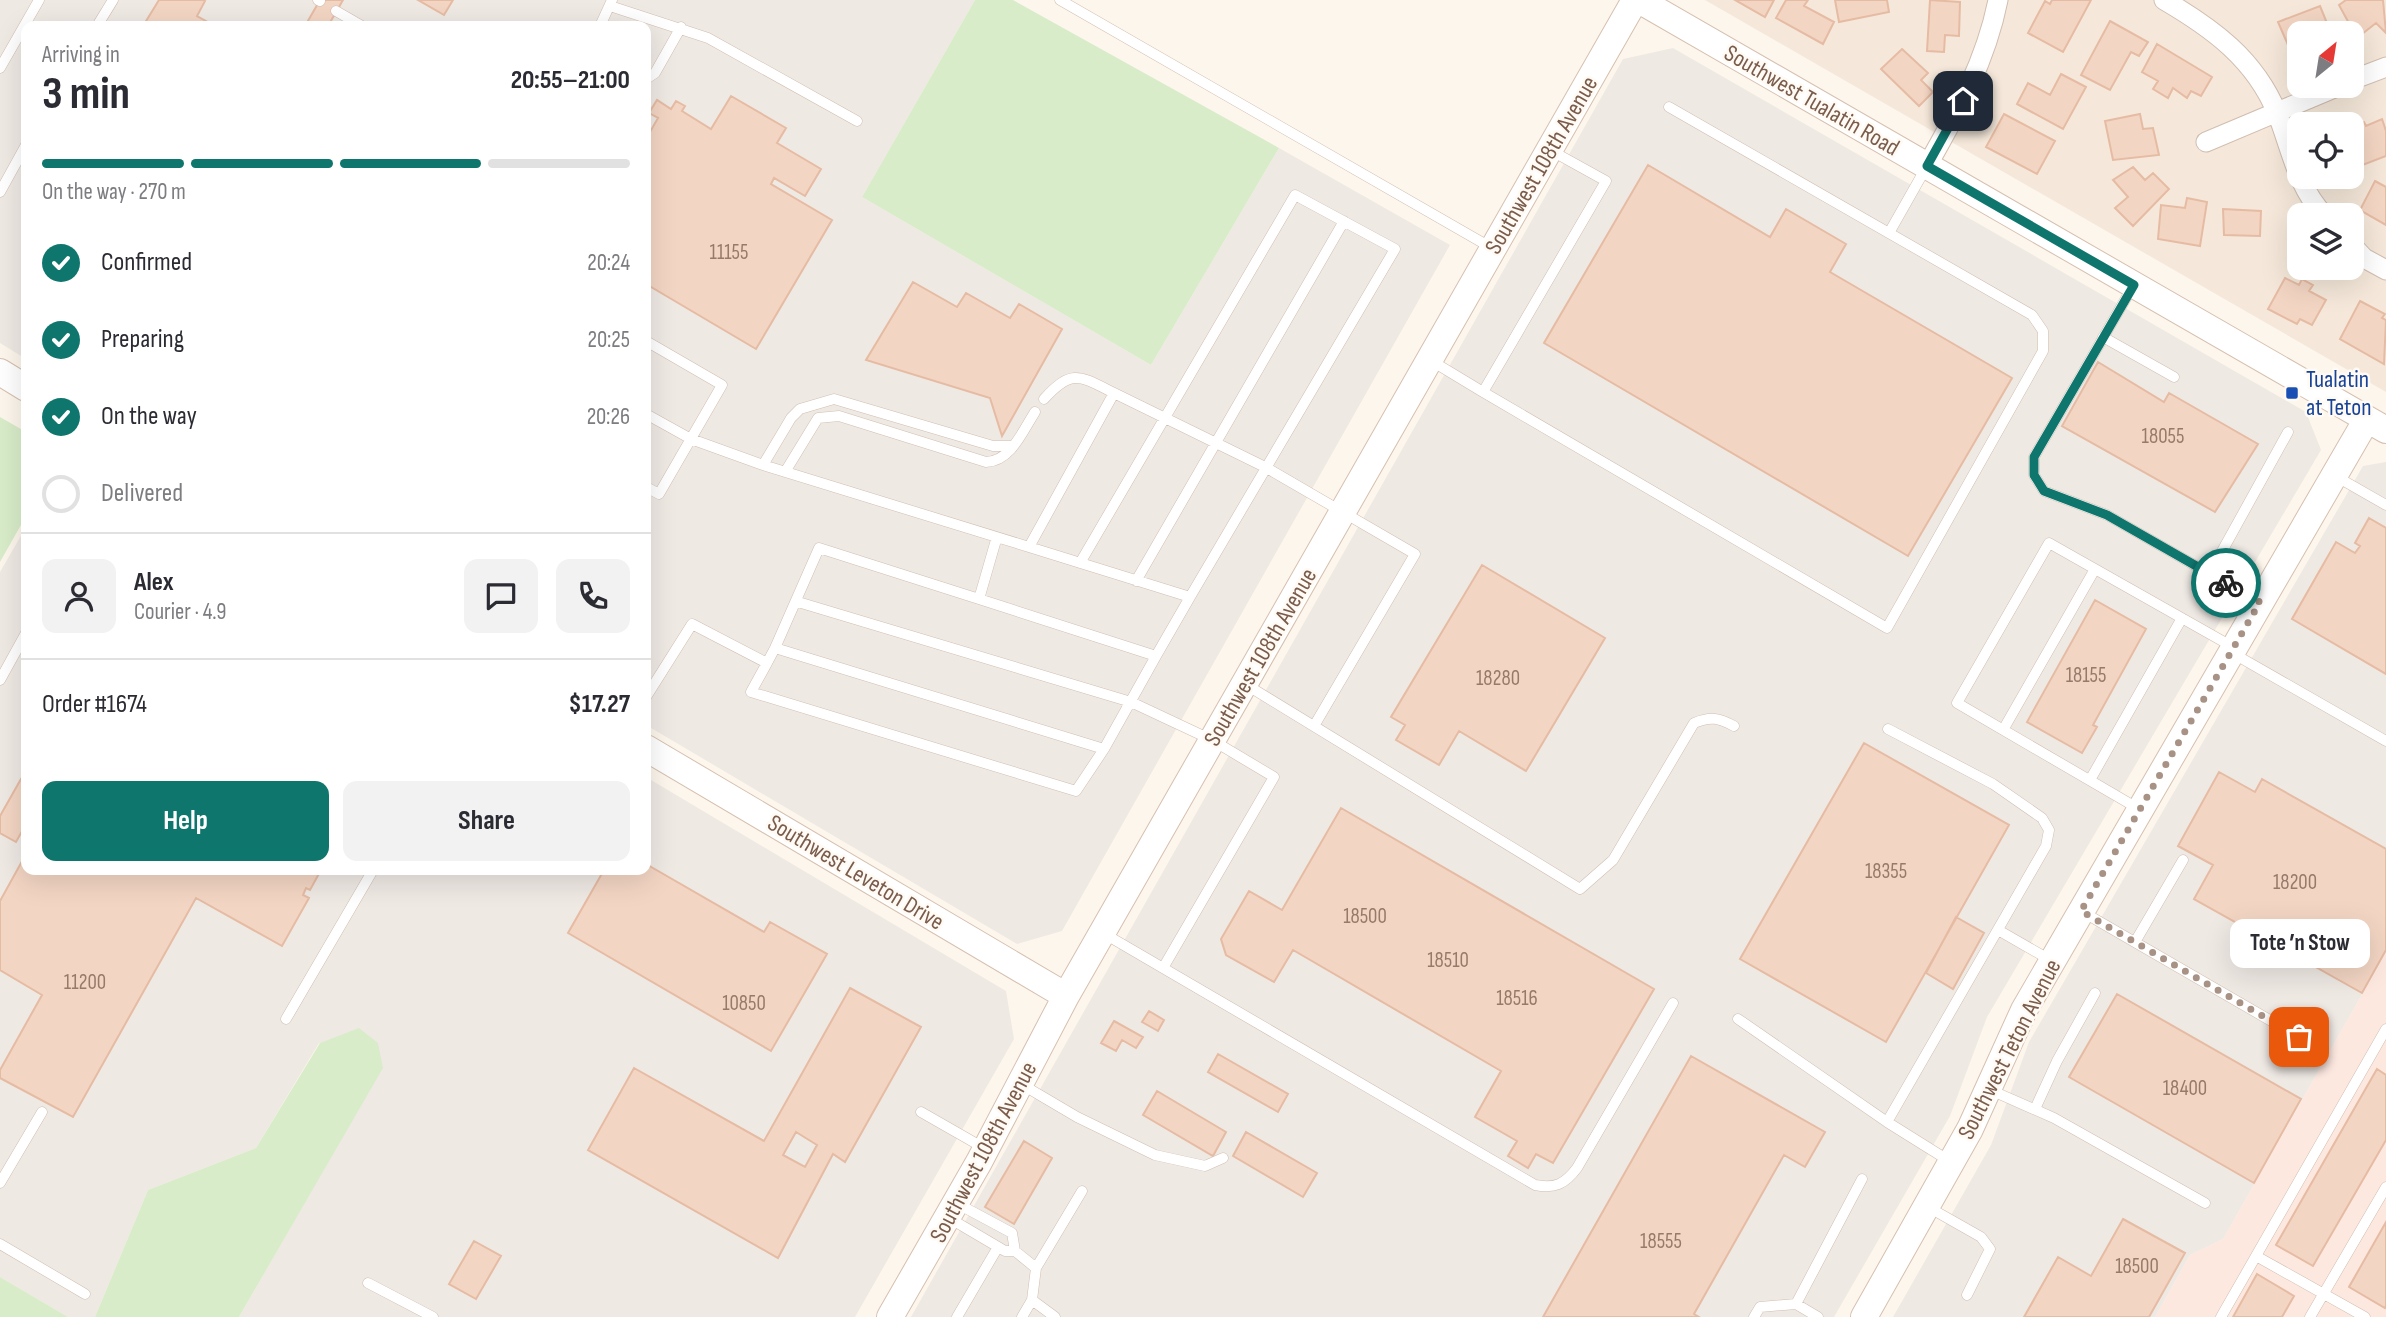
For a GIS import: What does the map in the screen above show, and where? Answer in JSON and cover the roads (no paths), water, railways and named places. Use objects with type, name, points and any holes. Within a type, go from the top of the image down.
[{"type":"street","name":"Southwest 108th Avenue","points":[[890,1317],[986,1149],[1066,996],[1637,0]]},
{"type":"street","name":"Southwest Tualatin Road","points":[[1637,0],[2376,424]]},
{"type":"street","points":[[1927,166],[1973,81],[1993,26],[1998,0]]},
{"type":"street","points":[[2164,0],[2230,43],[2258,77],[2276,111],[2298,174],[2313,203]]},
{"type":"street","points":[[2364,75],[2386,67]]},
{"type":"street","points":[[2206,142],[2309,98]]},
{"type":"street","points":[[2364,258],[2386,270]]},
{"type":"street","points":[[0,372],[21,385]]},
{"type":"street","name":"Southwest Teton Avenue","points":[[1864,1317],[1952,1162],[1988,1089],[2005,1047],[2052,961],[2333,475],[2376,424]]},
{"type":"street","name":"Southwest Leveton Drive","points":[[651,751],[1066,996]]},
{"type":"lane","points":[[27,21],[39,0]]},
{"type":"lane","points":[[100,21],[113,0]]},
{"type":"lane","points":[[1060,0],[1493,249]]},
{"type":"lane","points":[[602,21],[611,3],[681,27],[742,55],[857,121]]},
{"type":"lane","points":[[336,11],[353,21]]},
{"type":"lane","points":[[651,76],[655,74],[681,27]]},
{"type":"lane","points":[[0,68],[21,31]]},
{"type":"lane","points":[[1429,360],[1887,628],[2043,351],[2043,331],[2032,315],[1669,107]]},
{"type":"lane","points":[[1483,392],[1606,181],[1550,149]]},
{"type":"lane","points":[[0,192],[21,154]]},
{"type":"lane","points":[[1889,233],[1927,166]]},
{"type":"lane","points":[[1080,563],[1295,195],[1395,249],[1265,467],[1104,748],[1076,791],[751,692],[798,602],[819,548],[1156,656]]},
{"type":"lane","points":[[1136,581],[1344,221]]},
{"type":"lane","points":[[2134,285],[2034,457],[2034,475],[2044,491],[2107,515],[2260,602]]},
{"type":"lane","points":[[2104,337],[2175,377]]},
{"type":"lane","points":[[651,344],[722,385],[659,495],[651,490]]},
{"type":"lane","points":[[1044,399],[1060,381],[1072,376],[1086,379],[1265,467],[1415,554],[1314,726]]},
{"type":"lane","points":[[1029,547],[1115,393]]},
{"type":"lane","points":[[763,465],[791,418],[800,409],[834,399],[993,446],[1013,446]]},
{"type":"lane","points":[[785,472],[818,418],[827,415],[839,416],[986,461],[998,461],[1013,446],[1035,412]]},
{"type":"lane","points":[[651,417],[691,439],[763,465],[996,540],[1029,547],[1190,597]]},
{"type":"lane","points":[[2210,573],[2288,432]]},
{"type":"lane","points":[[2333,475],[2386,505]]},
{"type":"lane","points":[[979,599],[996,540]]},
{"type":"lane","points":[[2139,810],[1957,703],[2049,542],[2182,618],[2386,741]]},
{"type":"lane","points":[[2003,730],[2095,569]]},
{"type":"lane","points":[[798,602],[1131,702],[1212,740],[1275,777],[1163,968]]},
{"type":"lane","points":[[2090,780],[2182,618]]},
{"type":"lane","points":[[651,689],[692,624],[767,663]]},
{"type":"lane","points":[[0,680],[21,643]]},
{"type":"lane","points":[[775,648],[1104,748]]},
{"type":"lane","points":[[1245,683],[1580,889],[1613,860],[1694,723],[1706,718],[1720,718],[1734,726]]},
{"type":"lane","points":[[1887,1122],[2046,846],[2049,830],[2042,818],[1993,784],[1888,729]]},
{"type":"lane","points":[[2135,942],[2183,860]]},
{"type":"lane","points":[[286,1019],[370,875]]},
{"type":"lane","points":[[2081,911],[2299,1037]]},
{"type":"lane","points":[[1998,930],[2052,961]]},
{"type":"lane","points":[[1103,932],[1535,1185],[1550,1188],[1567,1182],[1577,1168],[1673,1003]]},
{"type":"lane","points":[[2035,1110],[2057,1061],[2095,993]]},
{"type":"lane","points":[[1738,1019],[1887,1122],[1952,1162]]},
{"type":"lane","points":[[2221,1317],[2386,1029]]},
{"type":"lane","points":[[1020,1084],[1077,1117],[1155,1155],[1205,1166],[1223,1158]]},
{"type":"lane","points":[[1988,1089],[2035,1110],[2205,1203]]},
{"type":"lane","points":[[0,1183],[42,1112]]},
{"type":"lane","points":[[921,1112],[986,1149]]},
{"type":"lane","points":[[1799,1310],[1862,1179]]},
{"type":"lane","points":[[2310,1317],[2386,1187]]},
{"type":"lane","points":[[1022,1317],[1032,1300],[1036,1268],[1082,1191]]},
{"type":"lane","points":[[1927,1206],[1981,1237],[1990,1249],[1967,1295]]},
{"type":"lane","points":[[952,1210],[998,1247],[1016,1251],[1036,1268]]},
{"type":"lane","points":[[952,1210],[1013,1233],[1016,1251]]},
{"type":"lane","points":[[0,1244],[85,1294]]},
{"type":"lane","points":[[957,1317],[998,1247]]},
{"type":"lane","points":[[2256,1256],[2365,1317]]},
{"type":"lane","points":[[368,1283],[433,1317]]},
{"type":"lane","points":[[1032,1300],[1055,1317]]},
{"type":"lane","points":[[1754,1317],[1760,1307],[1799,1310],[1818,1317]]},
{"type":"place","name":"Tualatin at Teton","points":[[2292,393]]},
{"type":"place","name":"Tote ’n Stow","points":[[2299,1037]]}]
